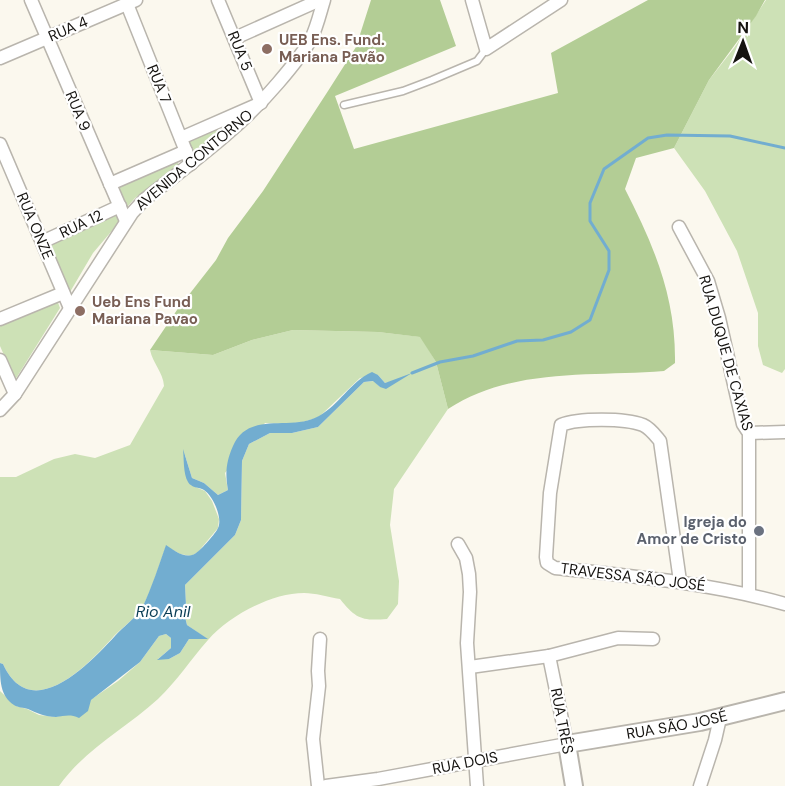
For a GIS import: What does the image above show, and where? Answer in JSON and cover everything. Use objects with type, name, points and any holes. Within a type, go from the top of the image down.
[{"type":"street","name":"RUA 9","points":[[31,0],[126,221]]},
{"type":"street","name":"RUA 5","points":[[218,0],[261,103]]},
{"type":"street","points":[[235,38],[318,0]]},
{"type":"street","name":"AVENIDA CONTORNO","points":[[0,410],[15,394],[126,221],[144,201],[228,134],[261,103],[296,62],[316,29],[318,0]]},
{"type":"street","points":[[472,0],[486,49],[561,0]]},
{"type":"street","name":"RUA 4","points":[[0,58],[131,2]]},
{"type":"street","name":"RUA 7","points":[[131,2],[191,164]]},
{"type":"street","points":[[181,138],[261,103]]},
{"type":"street","name":"RUA ONZE","points":[[0,144],[70,308]]},
{"type":"street","points":[[110,184],[186,151]]},
{"type":"street","name":"RUA 12","points":[[42,242],[120,206]]},
{"type":"street","name":"RUA DUQUE DE CAXIAS","points":[[679,227],[708,281],[719,318],[743,424],[749,433],[749,594]]},
{"type":"street","points":[[0,319],[63,292]]},
{"type":"street","points":[[1,365],[15,394]]},
{"type":"street","name":"TRAVESSA SÃO JOSÉ","points":[[680,581],[660,441],[653,432],[633,423],[578,421],[561,425],[550,493],[547,563],[555,568],[680,581],[749,594],[785,604]]},
{"type":"street","points":[[749,433],[785,432]]},
{"type":"street","points":[[458,544],[469,574],[467,643],[477,786]]},
{"type":"street","points":[[470,667],[549,657],[618,638],[653,639]]},
{"type":"street","points":[[318,786],[313,739],[319,686],[320,639]]},
{"type":"street","name":"RUA TRÊS","points":[[549,657],[574,786]]},
{"type":"street","name":"RUA SÃO JOSÉ","points":[[567,744],[720,718],[785,701]]},
{"type":"street","points":[[700,786],[720,718]]},
{"type":"street","name":"RUA DOIS","points":[[326,786],[378,783],[474,761],[567,744]]},
{"type":"lane","points":[[344,105],[403,91],[432,80],[477,61],[486,49]]},
{"type":"green space","points":[[371,0],[440,0],[456,46],[335,96],[354,149],[558,93],[551,53],[648,0],[765,0],[756,16],[709,80],[674,148],[636,158],[625,189],[654,252],[661,273],[672,316],[675,363],[664,371],[526,380],[499,386],[448,409],[436,362],[420,337],[378,332],[293,330],[252,340],[213,355],[150,350],[263,191],[356,47]]},
{"type":"green space","points":[[766,0],[785,0],[785,369],[782,373],[763,365],[758,346],[758,313],[737,251],[705,191],[674,148],[709,80]]},
{"type":"green space","points":[[237,117],[193,156],[186,140]]},
{"type":"green space","points":[[176,160],[179,165],[135,198],[127,207],[117,185]]},
{"type":"green space","points":[[118,213],[121,220],[93,253],[70,292],[48,245]]},
{"type":"green space","points":[[57,300],[60,308],[15,380],[0,346],[0,326]]},
{"type":"green space","points":[[293,330],[378,332],[421,337],[436,362],[448,409],[394,489],[390,525],[399,581],[398,604],[387,619],[378,620],[355,615],[340,599],[308,593],[278,597],[252,607],[217,631],[158,699],[93,750],[59,786],[0,786],[0,691],[16,706],[39,715],[55,717],[70,714],[118,681],[140,662],[159,636],[166,634],[171,638],[171,648],[158,659],[169,659],[180,653],[189,639],[207,639],[187,625],[184,613],[185,585],[235,535],[241,520],[242,461],[249,444],[270,433],[292,433],[318,427],[364,382],[374,381],[380,387],[393,381],[385,383],[378,375],[360,378],[319,417],[285,424],[265,423],[225,473],[228,490],[218,495],[204,483],[192,478],[184,452],[191,485],[205,491],[212,501],[219,519],[218,528],[198,552],[191,556],[180,554],[166,546],[150,591],[137,614],[75,674],[44,690],[28,689],[15,682],[0,663],[0,477],[16,477],[54,459],[75,454],[95,458],[130,445],[164,386],[150,350],[213,355],[252,340]]},
{"type":"water","name":"Rio Anil","points":[[372,372],[385,383],[412,373],[386,389],[373,381],[364,382],[318,427],[292,433],[270,433],[249,444],[242,461],[241,520],[235,535],[185,585],[184,613],[187,625],[208,639],[189,639],[180,653],[169,659],[157,660],[171,648],[171,638],[166,634],[159,636],[140,662],[91,700],[88,711],[79,718],[45,716],[26,708],[17,707],[9,701],[3,692],[0,663],[15,682],[29,689],[44,690],[59,684],[90,661],[134,618],[143,606],[166,545],[181,554],[192,555],[201,549],[217,530],[219,519],[211,497],[202,489],[191,485],[186,479],[183,449],[192,478],[204,483],[218,495],[228,490],[226,473],[228,462],[233,446],[240,435],[249,428],[260,425],[296,422],[319,416],[333,406],[364,376]]},
{"type":"waterway","points":[[412,373],[440,362],[473,356],[517,341],[543,340],[571,332],[590,320],[609,270],[609,251],[590,221],[590,203],[604,169],[648,138],[667,135],[730,136],[785,148]]},
{"type":"place","name":"UEB Ens. Fund. Mariana Pavão","points":[[267,49]]},
{"type":"place","name":"Ueb Ens Fund Mariana Pavao","points":[[80,311]]},
{"type":"place","name":"Igreja do Amor de Cristo","points":[[759,531]]}]
